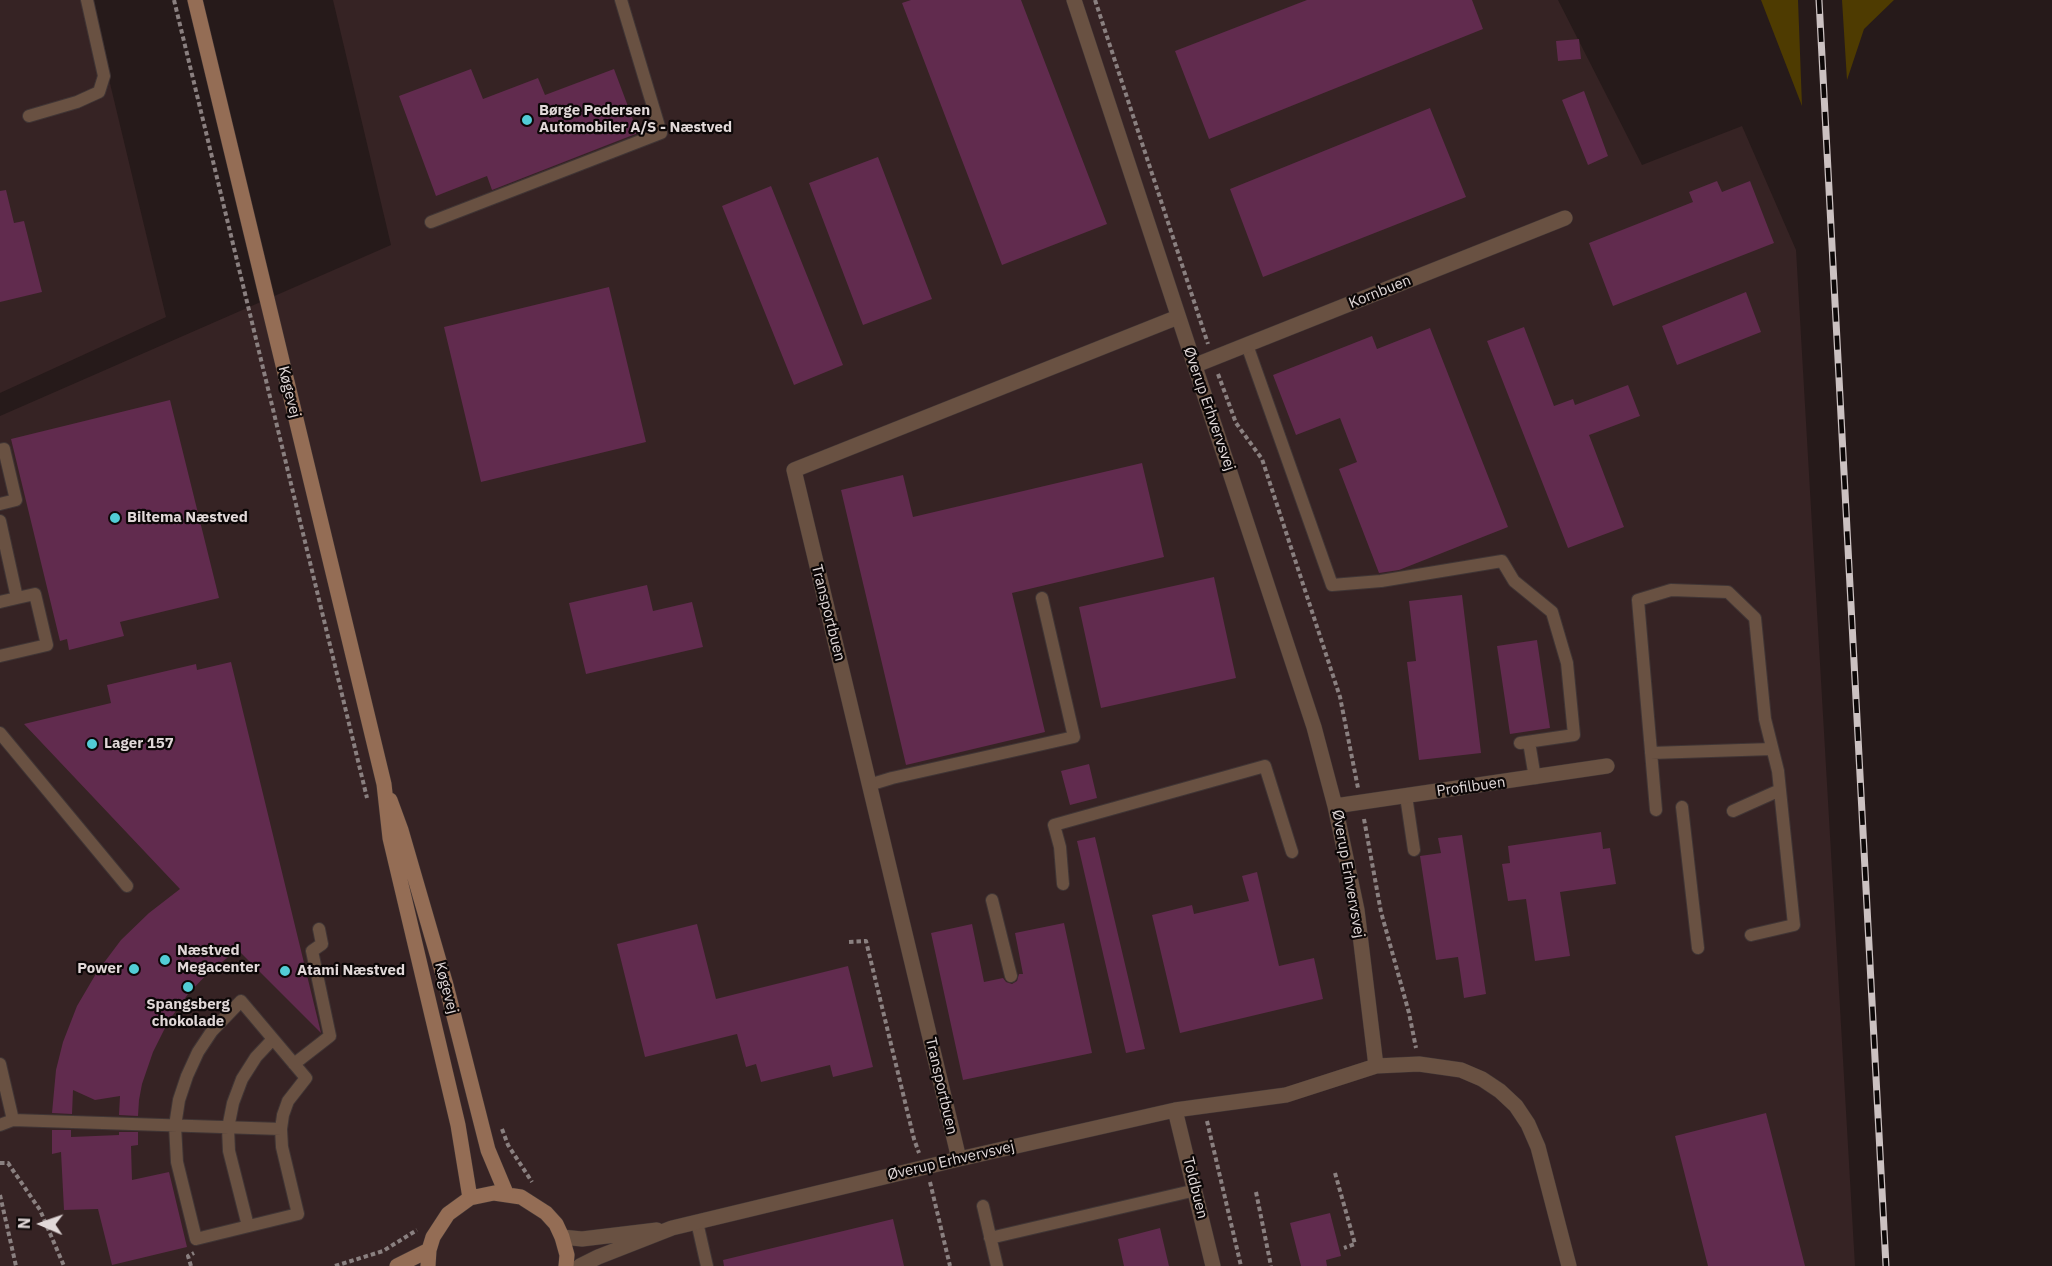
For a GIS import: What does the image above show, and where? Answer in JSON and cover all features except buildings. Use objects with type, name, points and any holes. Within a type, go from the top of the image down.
[{"type":"street","name":"Køgevej","points":[[195,0],[384,784],[401,830],[443,974],[488,1150],[506,1193]]},
{"type":"street","name":"Øverup Erhvervsvej","points":[[580,1266],[672,1228],[697,1221],[1175,1110],[1286,1095],[1376,1066],[1357,910],[1335,806],[1314,727],[1074,0]]},
{"type":"street","name":"Kornbuen","points":[[1196,365],[1565,218]]},
{"type":"street","name":"Transportbuen","points":[[959,1159],[794,470],[1178,317]]},
{"type":"street","name":"Profilbuen","points":[[1335,806],[1607,766]]},
{"type":"street","name":"Køgevej","points":[[384,784],[390,838],[458,1125],[470,1198]]},
{"type":"street","points":[[1376,1066],[1419,1064],[1461,1070],[1482,1079],[1500,1091],[1515,1106],[1528,1124],[1538,1148],[1569,1266]]},
{"type":"street","name":"Toldbuen","points":[[1175,1110],[1213,1266]]},
{"type":"street","points":[[428,1266],[429,1250],[439,1224],[458,1205],[482,1194],[506,1193],[534,1203],[556,1224],[567,1255],[566,1266]]},
{"type":"street","name":"Øverup Erhvervsvej","points":[[562,1238],[582,1239],[672,1228]]},
{"type":"street","points":[[397,1266],[429,1250]]},
{"type":"lane","points":[[28,116],[77,102],[99,92],[105,76],[87,0]]},
{"type":"lane","points":[[430,222],[661,133],[621,0]]},
{"type":"lane","points":[[1247,345],[1332,585],[1381,581],[1502,561],[1514,580],[1552,612],[1567,663],[1574,735],[1524,742],[1534,778]]},
{"type":"lane","points":[[0,450],[4,449],[16,500],[0,504]]},
{"type":"lane","points":[[0,521],[4,554],[17,598]]},
{"type":"lane","points":[[1656,810],[1638,600],[1671,590],[1728,592],[1755,618],[1765,719],[1780,790],[1794,925],[1751,935]]},
{"type":"lane","points":[[0,602],[36,594],[47,645],[0,656]]},
{"type":"lane","points":[[869,785],[1074,737],[1042,598]]},
{"type":"lane","points":[[0,733],[127,886]]},
{"type":"lane","points":[[1651,753],[1772,749]]},
{"type":"lane","points":[[1063,884],[1060,847],[1054,825],[1265,766],[1292,852]]},
{"type":"lane","points":[[1733,811],[1780,790]]},
{"type":"lane","points":[[1406,796],[1414,850]]},
{"type":"lane","points":[[1682,807],[1698,948]]},
{"type":"lane","points":[[992,900],[1011,976]]},
{"type":"lane","points":[[294,1064],[330,1036],[312,951],[322,944],[320,929]]},
{"type":"lane","points":[[241,1001],[294,1064],[306,1078],[288,1101],[281,1130],[282,1147],[298,1214],[196,1239],[177,1162],[175,1126],[184,1084],[198,1052],[212,1031],[241,1001]]},
{"type":"lane","points":[[248,1227],[229,1151],[228,1128],[233,1103],[242,1079],[255,1058],[273,1039]]},
{"type":"lane","points":[[0,1064],[13,1120]]},
{"type":"lane","points":[[0,1125],[13,1120],[281,1130]]},
{"type":"lane","points":[[990,1238],[1196,1190]]},
{"type":"lane","points":[[983,1206],[997,1266]]},
{"type":"lane","points":[[697,1221],[707,1266]]},
{"type":"path","points":[[174,0],[368,806]]},
{"type":"path","points":[[1095,0],[1213,358],[1236,423],[1262,459],[1340,697],[1381,912],[1409,1013],[1419,1064]]},
{"type":"path","points":[[849,942],[866,941],[916,1147],[926,1166],[950,1266]]},
{"type":"path","points":[[1204,1106],[1241,1266]]},
{"type":"path","points":[[501,1126],[508,1145],[537,1190]]},
{"type":"path","points":[[0,1163],[8,1162],[40,1210],[64,1266]]},
{"type":"path","points":[[1335,1173],[1355,1244],[1344,1248]]},
{"type":"path","points":[[1256,1192],[1271,1266]]},
{"type":"path","points":[[0,1195],[16,1266]]},
{"type":"path","points":[[335,1266],[383,1251],[419,1229]]},
{"type":"shaded area","points":[[0,0],[90,0],[166,317],[0,393]]},
{"type":"shaded area","points":[[333,0],[1558,0],[1642,165],[1742,126],[1796,250],[1855,1266],[0,1266],[0,416],[391,245]]},
{"type":"shaded area","points":[[1761,0],[1798,0],[1802,106]]},
{"type":"shaded area","points":[[1842,0],[1894,0],[1864,29],[1847,80]]},
{"type":"railway","points":[[1819,0],[1886,1266]]},
{"type":"place","name":"Børge Pedersen Automobiler A/S - Næstved","points":[[527,120]]},
{"type":"place","name":"Biltema Næstved","points":[[115,518]]},
{"type":"place","name":"Lager 157","points":[[92,744]]},
{"type":"place","name":"Næstved Megacenter","points":[[165,960]]},
{"type":"place","name":"Power","points":[[134,969]]},
{"type":"place","name":"Atami Næstved","points":[[285,971]]},
{"type":"place","name":"Spangsberg chokolade","points":[[188,987]]}]
